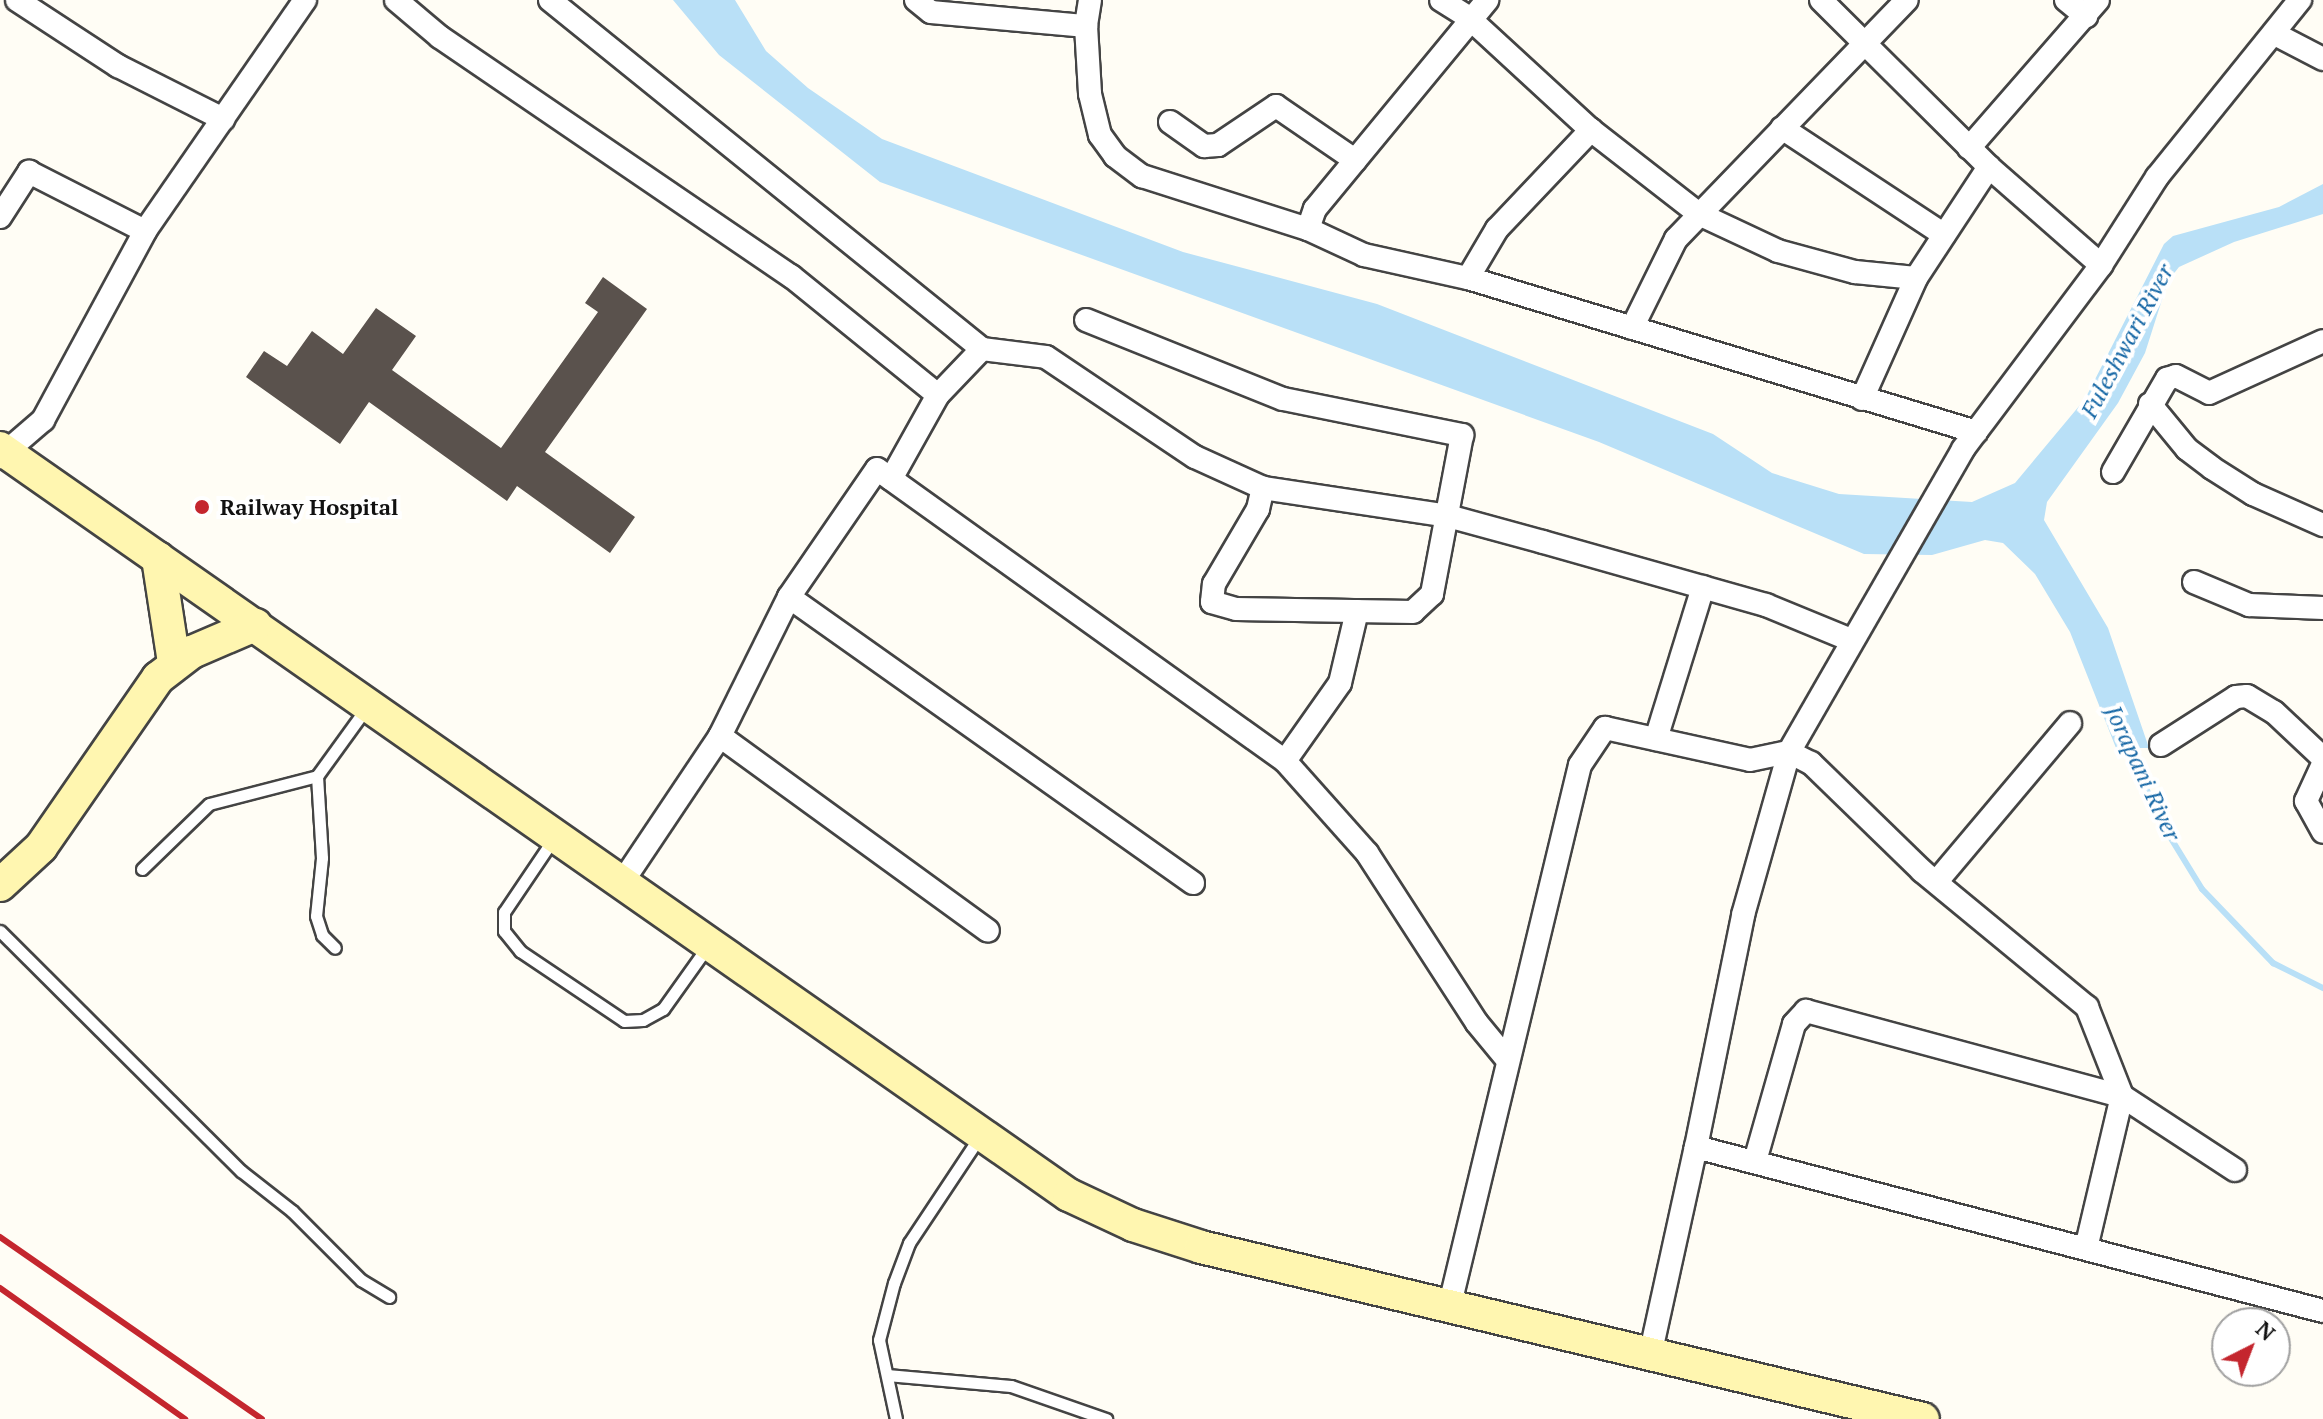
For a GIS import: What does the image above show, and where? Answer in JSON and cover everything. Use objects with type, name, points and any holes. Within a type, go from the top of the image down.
[{"type":"main road","points":[[2,452],[557,834],[1069,1195],[1144,1229],[1923,1419]]},
{"type":"main road","points":[[158,558],[174,663]]},
{"type":"main road","points":[[0,885],[41,847],[174,663],[255,625]]},
{"type":"street","points":[[0,7],[4,0]]},
{"type":"street","points":[[17,0],[118,66],[223,119]]},
{"type":"street","points":[[2,452],[43,420],[145,231],[305,0]]},
{"type":"street","points":[[396,0],[440,37],[791,276],[938,395]]},
{"type":"street","points":[[550,0],[736,145],[982,349],[1046,357],[1195,457],[1263,488],[1448,516],[1766,605],[1851,640]]},
{"type":"street","points":[[916,0],[931,12],[1086,26]]},
{"type":"street","points":[[1090,0],[1086,26],[1090,94],[1100,135],[1115,156],[1142,176],[1308,229],[1364,255],[1468,278],[1632,328],[1862,399],[1970,440]]},
{"type":"street","points":[[1441,0],[1468,17],[1556,94],[1591,130],[1699,214],[1778,251],[1855,272],[1916,278]]},
{"type":"street","points":[[1308,229],[1315,209],[1468,17],[1487,0]]},
{"type":"street","points":[[1821,0],[1865,49],[1989,167],[2101,265]]},
{"type":"street","points":[[1632,328],[1657,270],[1699,214],[1782,128],[1865,49],[1907,0]]},
{"type":"street","points":[[1969,148],[2092,8],[2066,0]]},
{"type":"street","points":[[1651,1351],[1743,915],[1789,752],[1885,580],[1970,440],[2101,265],[2157,177],[2300,0]]},
{"type":"street","points":[[2275,34],[2323,59]]},
{"type":"street","points":[[1170,122],[1192,140],[1218,145],[1276,106],[1355,160]]},
{"type":"street","points":[[1782,128],[1944,235]]},
{"type":"street","points":[[1468,278],[1497,229],[1591,130]]},
{"type":"street","points":[[1862,399],[1916,278],[1989,167]]},
{"type":"street","points":[[0,217],[29,172],[145,231]]},
{"type":"street","points":[[1086,320],[1283,399],[1462,435],[1432,594],[1413,612],[1236,609],[1212,602],[1214,584],[1258,509],[1263,488]]},
{"type":"street","points":[[2113,472],[2167,379],[2176,376],[2209,393],[2323,341]]},
{"type":"street","points":[[891,479],[938,395],[982,349]]},
{"type":"street","points":[[2150,404],[2187,449],[2212,468],[2323,525]]},
{"type":"street","points":[[623,881],[720,736],[789,597],[877,469],[1285,761],[1367,853],[1477,1023],[1506,1058]]},
{"type":"street","points":[[2194,582],[2249,605],[2323,608]]},
{"type":"street","points":[[1656,739],[1703,587]]},
{"type":"street","points":[[789,597],[1193,883]]},
{"type":"street","points":[[1285,761],[1340,683],[1357,611]]},
{"type":"street","points":[[2161,745],[2236,697],[2247,696],[2274,712],[2323,758]]},
{"type":"street","points":[[1938,880],[2070,723]]},
{"type":"street","points":[[1450,1304],[1506,1058],[1580,765],[1605,728],[1750,760],[1789,752],[1811,763],[1922,871],[1938,880],[2087,1007],[2122,1096],[2086,1248]]},
{"type":"street","points":[[720,736],[988,931]]},
{"type":"street","points":[[2323,764],[2306,801],[2323,832]]},
{"type":"street","points":[[1755,1161],[1794,1024],[1806,1011],[2122,1096],[2235,1170]]},
{"type":"street","points":[[1696,1147],[2323,1311]]},
{"type":"lane","points":[[142,869],[209,804],[317,776],[369,704]]},
{"type":"lane","points":[[317,776],[322,819],[316,916],[322,935],[335,948]]},
{"type":"lane","points":[[557,834],[504,912],[504,931],[520,951],[624,1021],[643,1020],[663,1009],[711,942]]},
{"type":"lane","points":[[0,931],[241,1171],[292,1211],[361,1280],[389,1297]]},
{"type":"lane","points":[[896,1419],[879,1340],[886,1312],[909,1243],[980,1135]]},
{"type":"lane","points":[[887,1375],[1011,1386],[1106,1419]]},
{"type":"water","name":"Fuleshwari River","points":[[673,0],[735,0],[766,51],[808,88],[882,139],[1183,252],[1377,304],[1713,434],[1772,473],[1839,494],[1972,502],[2015,483],[2085,399],[2164,244],[2173,236],[2279,207],[2323,184],[2323,214],[2234,242],[2179,267],[2168,281],[2145,353],[2118,403],[2047,502],[2044,520],[2108,628],[2149,748],[2116,748],[2070,632],[2035,574],[2003,543],[1985,540],[1932,555],[1864,554],[1599,442],[880,182],[719,55]]},
{"type":"building","points":[[603,277],[647,309],[545,452],[635,517],[610,553],[517,486],[507,501],[369,402],[340,444],[246,377],[264,351],[287,366],[312,331],[343,354],[376,308],[416,336],[392,370],[501,448],[598,312],[585,303]]},
{"type":"waterway","name":"Jorapani River","points":[[2125,743],[2164,827],[2202,889],[2273,963],[2323,988]]},
{"type":"railway","points":[[0,1237],[262,1419]]},
{"type":"railway","points":[[0,1288],[185,1419]]},
{"type":"place","name":"Railway Hospital","points":[[202,507]]}]
